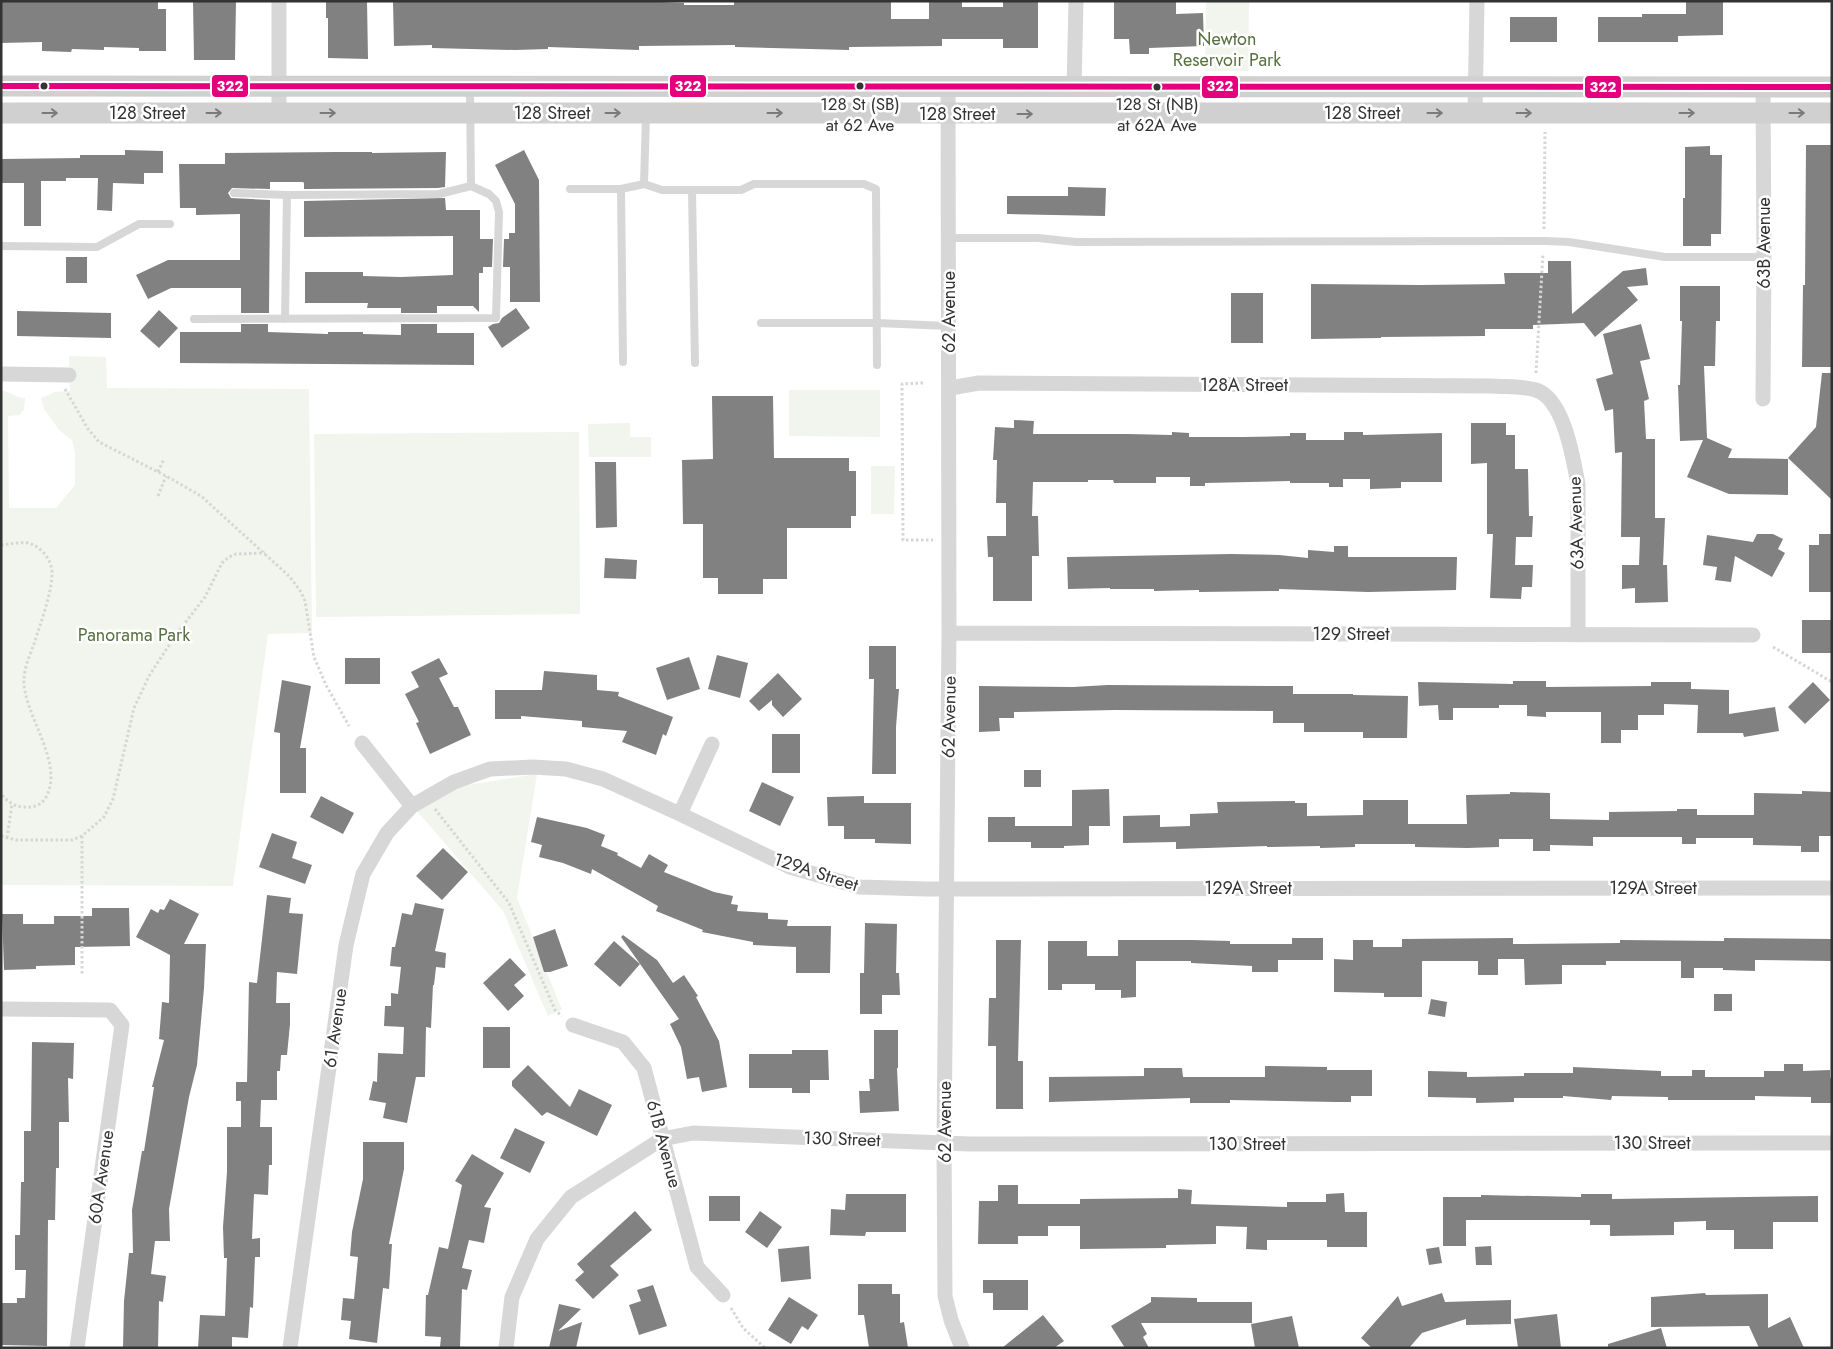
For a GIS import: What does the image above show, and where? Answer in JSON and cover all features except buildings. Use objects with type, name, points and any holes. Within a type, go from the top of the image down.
[{"type":"main road","name":"128 Street","points":[[1,86],[1832,87]]},
{"type":"main road","name":"128 Street","points":[[1,113],[1832,113]]},
{"type":"street","points":[[279,113],[280,1]]},
{"type":"street","points":[[1074,88],[1076,1]]},
{"type":"street","points":[[1476,113],[1477,1]]},
{"type":"street","name":"62 Avenue","points":[[948,86],[950,388],[944,1143],[945,1296],[951,1320],[961,1346]]},
{"type":"street","name":"63B Avenue","points":[[1763,86],[1763,399]]},
{"type":"street","points":[[1,374],[69,375]]},
{"type":"street","name":"128A Street","points":[[950,388],[979,383],[1493,386],[1516,387],[1538,391]]},
{"type":"street","name":"63A Avenue","points":[[1538,391],[1554,404],[1559,414],[1578,484],[1578,635]]},
{"type":"street","name":"129 Street","points":[[949,633],[1753,635]]},
{"type":"street","points":[[362,743],[412,806]]},
{"type":"street","points":[[680,814],[712,744]]},
{"type":"street","name":"129A Street","points":[[412,806],[454,782],[490,769],[533,766],[566,769],[603,779],[790,867],[860,887],[947,889],[1832,888]]},
{"type":"street","name":"61 Avenue","points":[[290,1348],[346,945],[363,874],[387,833],[412,806]]},
{"type":"street","name":"60A Avenue","points":[[1,1009],[110,1010],[122,1024],[77,1348]]},
{"type":"street","name":"61B Avenue","points":[[572,1024],[623,1042],[644,1068],[697,1267],[723,1295]]},
{"type":"street","name":"130 Street","points":[[662,1138],[693,1133],[944,1143],[1832,1143]]},
{"type":"street","points":[[506,1348],[512,1297],[537,1240],[571,1197],[662,1138]]},
{"type":"lane","points":[[470,86],[471,186]]},
{"type":"lane","points":[[644,184],[646,113]]},
{"type":"lane","points":[[570,190],[621,189],[644,184],[662,190],[741,190],[754,184],[864,184],[876,189],[877,365]]},
{"type":"lane","points":[[194,319],[496,318],[499,212],[496,201],[489,194],[471,186],[439,194],[287,195],[234,193]]},
{"type":"lane","points":[[621,189],[623,362]]},
{"type":"lane","points":[[692,190],[695,364]]},
{"type":"lane","points":[[285,319],[287,195]]},
{"type":"lane","points":[[1,246],[97,247],[139,224],[170,224]]},
{"type":"lane","points":[[949,238],[1038,238],[1076,242],[1544,241],[1569,242],[1665,257],[1764,257]]},
{"type":"lane","points":[[761,324],[876,323],[949,326]]},
{"type":"path","points":[[1544,233],[1545,132]]},
{"type":"path","points":[[1536,373],[1543,248]]},
{"type":"path","points":[[923,384],[902,384],[904,540],[936,540]]},
{"type":"path","points":[[65,391],[88,429],[99,442],[201,496],[289,576],[305,601],[314,658],[326,685],[349,726]]},
{"type":"path","points":[[158,472],[164,459]]},
{"type":"path","points":[[158,496],[166,476]]},
{"type":"path","points":[[1,545],[26,543],[35,545],[50,563],[52,573],[45,607],[24,679],[25,693],[47,756],[50,782],[48,793],[42,803],[35,807],[22,807],[12,804],[1,794]]},
{"type":"path","points":[[1,836],[16,840],[72,840],[82,836],[104,817],[113,800],[134,708],[149,676],[175,636],[205,597],[222,563],[228,557],[236,554],[265,553]]},
{"type":"path","points":[[1773,647],[1832,682]]},
{"type":"path","points":[[7,838],[12,804]]},
{"type":"path","points":[[432,805],[509,903],[555,1010],[572,1024]]},
{"type":"path","points":[[82,836],[82,976]]},
{"type":"path","points":[[723,1295],[743,1328],[765,1348]]},
{"type":"green space","name":"Newton Reservoir Park","points":[[1206,1],[1249,1],[1248,71],[1205,71]]},
{"type":"green space","name":"Panorama Park","points":[[69,356],[106,357],[107,388],[309,389],[312,633],[268,634],[233,886],[1,885],[1,391],[25,398],[24,409],[20,415],[8,416],[9,508],[56,508],[75,485],[75,453],[72,440],[59,430],[44,409],[41,398],[55,392],[70,391]]},
{"type":"green space","points":[[789,390],[880,390],[880,437],[789,436]]},
{"type":"green space","points":[[630,423],[630,437],[651,437],[651,457],[589,457],[588,424]]},
{"type":"green space","points":[[579,432],[580,614],[316,617],[314,434]]},
{"type":"green space","points":[[871,466],[895,466],[894,514],[871,514]]},
{"type":"green space","points":[[537,774],[517,898],[562,1010],[548,1016],[503,911],[417,811],[455,787]]},
{"type":"transit line","name":"322","points":[[1,86],[1832,87]]},
{"type":"place","name":"128 St (SB) at 62 Ave","points":[[860,86]]},
{"type":"place","name":"128 St (NB) at 62A Ave","points":[[1157,87]]}]
